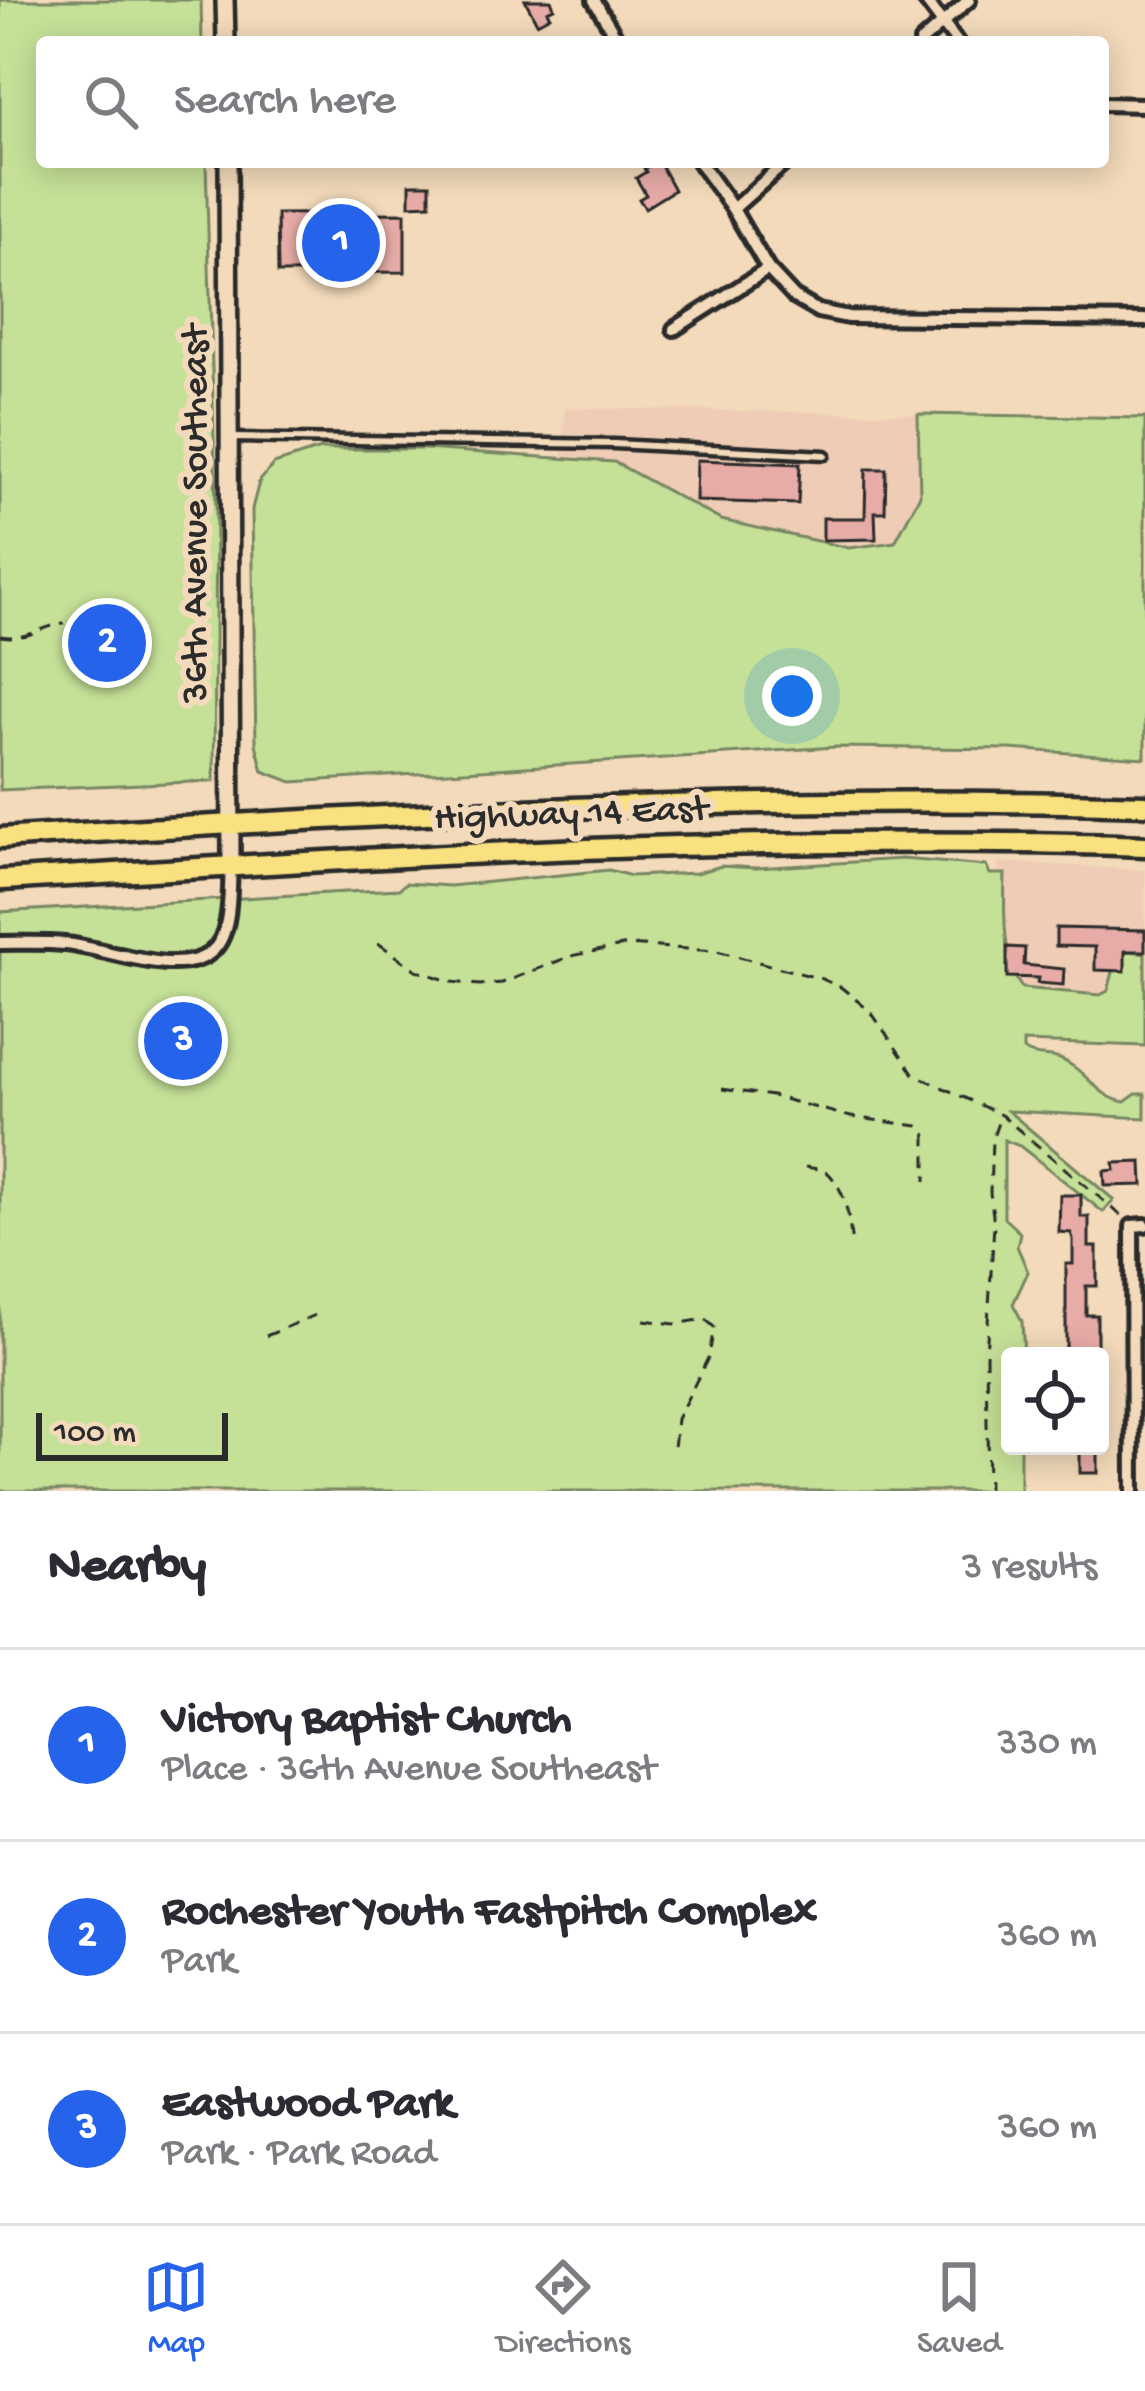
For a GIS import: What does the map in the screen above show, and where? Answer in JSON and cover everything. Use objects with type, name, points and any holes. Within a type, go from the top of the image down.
[{"type":"main road","name":"Highway 14 East","points":[[0,838],[718,803],[1145,805]]},
{"type":"main road","name":"Highway 14 East","points":[[0,880],[692,844],[1145,846]]},
{"type":"street","points":[[225,0],[226,36]]},
{"type":"street","points":[[594,0],[615,36]]},
{"type":"street","points":[[925,0],[953,36]]},
{"type":"street","points":[[929,36],[969,0]]},
{"type":"street","points":[[1109,104],[1145,104]]},
{"type":"street","name":"36th Avenue Southeast","points":[[228,168],[231,865]]},
{"type":"street","points":[[703,168],[734,209],[768,269],[794,297],[818,311],[848,317],[1145,320]]},
{"type":"street","points":[[734,209],[779,168]]},
{"type":"street","points":[[674,329],[768,269]]},
{"type":"street","points":[[0,943],[68,944],[148,960],[193,961],[214,950],[224,932],[231,865]]},
{"type":"street","points":[[1133,1491],[1132,1226],[1145,1226]]},
{"type":"lane","points":[[231,437],[614,444],[825,455]]},
{"type":"path","points":[[0,635],[30,637],[65,624]]},
{"type":"path","points":[[378,943],[416,970],[480,985],[502,983],[572,956],[627,945],[745,956],[842,988],[872,1012],[914,1073],[1000,1115],[1114,1209]]},
{"type":"path","points":[[722,1089],[918,1126],[926,1135],[926,1181]]},
{"type":"path","points":[[988,1491],[990,1192],[992,1140],[1000,1115]]},
{"type":"path","points":[[806,1167],[825,1170],[837,1184],[847,1209],[851,1247]]},
{"type":"path","points":[[266,1336],[315,1315]]},
{"type":"path","points":[[644,1319],[675,1324],[698,1318],[714,1327],[709,1356],[676,1419],[674,1448]]},
{"type":"shaded area","points":[[565,408],[918,414],[920,495],[896,542],[849,548],[721,520],[614,462],[563,458]]},
{"type":"shaded area","points":[[998,862],[1145,870],[1145,1020],[992,1014]]},
{"type":"green space","points":[[0,0],[201,0],[202,36],[36,36],[36,168],[206,168],[216,506],[214,781],[0,790]]},
{"type":"green space","points":[[918,414],[1145,418],[1145,758],[1009,749],[836,747],[292,782],[263,771],[256,744],[252,509],[259,482],[274,464],[320,449],[425,449],[614,462],[721,520],[849,548],[895,542],[920,495]]},
{"type":"green space","points":[[902,859],[986,866],[990,874],[1005,874],[1008,949],[1022,988],[1100,995],[1108,991],[1117,957],[1130,951],[1145,953],[1145,1046],[1023,1042],[1023,1050],[1060,1059],[1115,1099],[1125,1102],[1145,1094],[1145,1118],[1008,1111],[1114,1200],[1103,1212],[1020,1146],[1004,1140],[1004,1218],[1020,1233],[1017,1246],[1028,1272],[1013,1304],[1022,1321],[1023,1347],[1001,1347],[1001,1455],[1020,1455],[1020,1491],[0,1491],[0,912],[399,889],[406,883],[450,886],[609,870],[631,876],[696,873],[721,866]]},
{"type":"building","points":[[525,0],[551,0],[554,8],[537,23]]},
{"type":"building","points":[[644,168],[662,168],[674,190],[645,208],[639,199],[646,195],[636,178],[646,172]]},
{"type":"building","points":[[410,184],[430,184],[430,204],[410,205]]},
{"type":"building","points":[[405,213],[405,272],[278,273],[277,214]]},
{"type":"building","points":[[697,460],[800,464],[798,504],[696,501]]},
{"type":"building","points":[[866,469],[886,469],[885,512],[875,512],[876,539],[823,540],[823,518],[865,518]]},
{"type":"building","points":[[1056,928],[1145,930],[1145,951],[1125,951],[1125,971],[1095,970],[1095,947],[1056,946]]},
{"type":"building","points":[[1007,947],[1025,948],[1024,965],[1064,969],[1063,985],[1007,977]]},
{"type":"building","points":[[1142,1162],[1143,1185],[1105,1186],[1104,1171],[1115,1170],[1114,1163]]},
{"type":"building","points":[[1060,1195],[1081,1195],[1081,1217],[1089,1217],[1089,1247],[1097,1247],[1097,1286],[1086,1286],[1086,1315],[1097,1315],[1097,1347],[1066,1347],[1066,1264],[1073,1264],[1073,1239],[1071,1233],[1059,1232]]},
{"type":"building","points":[[1080,1455],[1098,1455],[1098,1473],[1080,1473]]},
{"type":"place","name":"Victory Baptist Church","points":[[341,243]]},
{"type":"place","name":"Rochester Youth Fastpitch Complex","points":[[107,643]]},
{"type":"place","name":"Eastwood Park","points":[[183,1041]]}]
